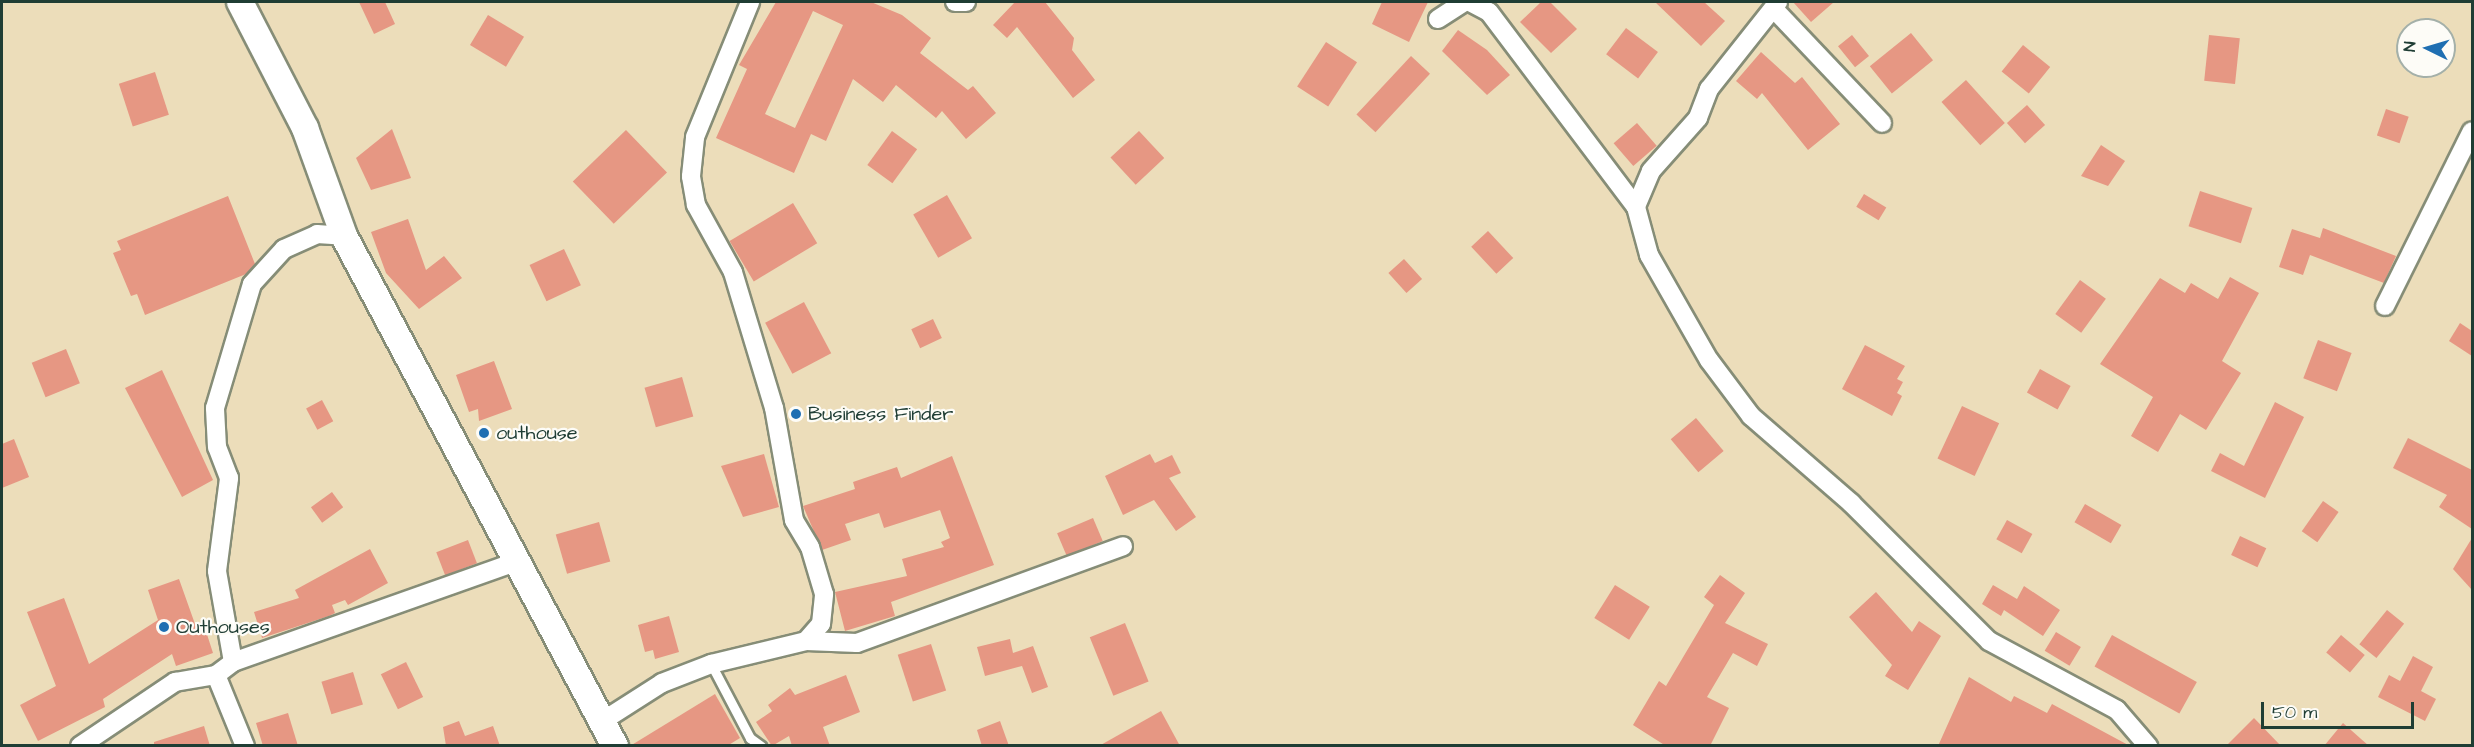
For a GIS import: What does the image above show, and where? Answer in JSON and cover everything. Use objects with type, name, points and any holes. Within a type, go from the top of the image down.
[{"type":"street","points":[[240,2],[304,128],[344,236],[515,562],[615,746]]},
{"type":"street","points":[[750,2],[694,137],[691,176],[696,205],[733,272],[774,408],[794,520],[810,548],[824,594],[821,624],[806,641]]},
{"type":"street","points":[[955,2],[966,2]]},
{"type":"street","points":[[1438,19],[1464,2]]},
{"type":"street","points":[[1470,2],[1489,12],[1636,207],[1655,264],[1708,360],[1751,416],[1851,503],[1989,641],[2117,710],[2148,746]]},
{"type":"street","points":[[1636,207],[1651,171],[1698,118],[1709,89],[1741,44],[1776,5],[1882,123]]},
{"type":"street","points":[[2385,306],[2472,131]]},
{"type":"street","points":[[233,662],[217,571],[229,478],[217,447],[214,408],[252,284],[284,249],[317,234],[344,236]]},
{"type":"street","points":[[601,722],[662,683],[711,664],[806,641],[857,643],[1123,546]]},
{"type":"street","points":[[80,746],[175,682],[216,675],[233,662],[515,562]]},
{"type":"street","points":[[216,675],[245,746]]},
{"type":"lane","points":[[711,664],[750,738],[761,746]]},
{"type":"building","points":[[359,2],[385,2],[395,24],[374,34]]},
{"type":"building","points":[[776,2],[871,2],[902,15],[931,38],[920,53],[968,90],[973,86],[996,113],[966,139],[942,111],[936,118],[896,85],[883,102],[853,79],[826,141],[811,134],[794,173],[716,138],[747,69],[739,65]],"holes":[[[813,11],[843,25],[795,128],[765,114]]]},
{"type":"building","points":[[1015,2],[1045,2],[1074,38],[1072,50],[1095,80],[1073,98],[1017,27],[1007,38],[993,25]]},
{"type":"building","points":[[1382,2],[1428,2],[1409,42],[1372,24]]},
{"type":"building","points":[[1541,2],[1550,2],[1577,29],[1551,53],[1520,22]]},
{"type":"building","points":[[1655,2],[1704,2],[1725,21],[1701,46]]},
{"type":"building","points":[[1793,2],[1834,2],[1811,22]]},
{"type":"building","points":[[488,15],[524,37],[506,67],[470,45]]},
{"type":"building","points":[[1626,28],[1658,52],[1638,78],[1606,54]]},
{"type":"building","points":[[1458,30],[1487,50],[1510,75],[1487,95],[1442,51]]},
{"type":"building","points":[[1911,33],[1933,60],[1892,94],[1870,66]]},
{"type":"building","points":[[1852,35],[1869,56],[1855,67],[1838,46]]},
{"type":"building","points":[[2209,35],[2240,38],[2235,84],[2204,81]]},
{"type":"building","points":[[1326,42],[1357,62],[1328,107],[1297,86]]},
{"type":"building","points":[[2023,45],[2050,67],[2029,93],[2002,71]]},
{"type":"building","points":[[1761,52],[1795,83],[1802,77],[1840,124],[1808,150],[1762,93],[1757,99],[1736,81]]},
{"type":"building","points":[[1411,56],[1430,74],[1375,132],[1356,115]]},
{"type":"building","points":[[155,72],[169,115],[133,127],[119,84]]},
{"type":"building","points":[[1966,80],[2005,123],[1980,145],[1941,102]]},
{"type":"building","points":[[2027,105],[2045,125],[2025,143],[2007,123]]},
{"type":"building","points":[[2386,109],[2409,117],[2400,143],[2377,135]]},
{"type":"building","points":[[1637,123],[1657,146],[1633,166],[1614,143]]},
{"type":"building","points":[[392,129],[411,178],[371,190],[356,158]]},
{"type":"building","points":[[626,130],[667,172],[614,224],[573,181]]},
{"type":"building","points":[[892,131],[917,149],[892,183],[867,165]]},
{"type":"building","points":[[1139,131],[1164,158],[1136,185],[1110,158]]},
{"type":"building","points":[[2101,145],[2125,161],[2108,186],[2081,176]]},
{"type":"building","points":[[2200,191],[2252,208],[2241,243],[2189,226]]},
{"type":"building","points":[[1864,194],[1886,207],[1879,220],[1856,207]]},
{"type":"building","points":[[947,195],[972,238],[938,258],[913,214]]},
{"type":"building","points":[[228,196],[255,264],[246,274],[145,315],[137,294],[131,296],[113,253],[121,250],[117,241]]},
{"type":"building","points":[[793,203],[817,243],[754,281],[730,241]]},
{"type":"building","points":[[408,219],[426,270],[444,256],[462,278],[419,309],[386,273],[371,232]]},
{"type":"building","points":[[2323,228],[2396,256],[2384,283],[2310,255],[2303,275],[2279,267],[2292,229],[2320,238]]},
{"type":"building","points":[[1488,231],[1513,258],[1496,274],[1471,247]]},
{"type":"building","points":[[564,249],[581,285],[546,301],[530,265]]},
{"type":"building","points":[[1404,259],[1422,279],[1406,293],[1388,273]]},
{"type":"building","points":[[2230,277],[2259,293],[2222,361],[2241,373],[2206,430],[2180,414],[2158,452],[2131,436],[2153,397],[2100,364],[2160,278],[2185,293],[2191,283],[2218,299]]},
{"type":"building","points":[[2080,280],[2106,299],[2081,333],[2055,314]]},
{"type":"building","points":[[804,302],[831,353],[792,374],[765,323]]},
{"type":"building","points":[[933,319],[942,338],[920,348],[911,329]]},
{"type":"building","points":[[2460,323],[2472,331],[2472,356],[2449,341]]},
{"type":"building","points":[[2318,340],[2352,353],[2337,391],[2303,378]]},
{"type":"building","points":[[1865,345],[1905,366],[1897,379],[1903,382],[1897,393],[1902,396],[1892,416],[1842,389]]},
{"type":"building","points":[[66,349],[80,383],[46,397],[32,363]]},
{"type":"building","points":[[494,361],[512,409],[479,421],[478,409],[469,412],[456,375]]},
{"type":"building","points":[[2040,369],[2071,386],[2058,410],[2027,393]]},
{"type":"building","points":[[162,370],[213,480],[182,497],[125,388]]},
{"type":"building","points":[[682,377],[693,416],[656,427],[645,388]]},
{"type":"building","points":[[322,400],[333,421],[317,430],[306,408]]},
{"type":"building","points":[[2275,402],[2304,417],[2265,498],[2211,471],[2220,453],[2244,466]]},
{"type":"building","points":[[1962,406],[1999,423],[1975,476],[1937,459]]},
{"type":"building","points":[[1696,418],[1724,451],[1698,472],[1671,439]]},
{"type":"building","points":[[2408,438],[2472,470],[2472,529],[2439,507],[2447,495],[2393,468]]},
{"type":"building","points":[[14,439],[29,477],[2,488],[2,444]]},
{"type":"building","points":[[764,454],[779,507],[743,517],[721,466]]},
{"type":"building","points":[[1150,454],[1155,463],[1172,455],[1181,473],[1169,478],[1196,517],[1176,531],[1154,500],[1123,515],[1105,476]]},
{"type":"building","points":[[952,456],[994,565],[891,602],[895,616],[845,631],[835,592],[907,576],[902,559],[944,547],[941,542],[950,538],[940,510],[884,528],[879,513],[845,524],[851,540],[822,550],[803,506],[855,489],[853,482],[897,467],[901,478]]},
{"type":"building","points":[[332,492],[343,507],[322,523],[311,507]]},
{"type":"building","points":[[2323,501],[2339,512],[2317,542],[2302,531]]},
{"type":"building","points":[[2085,504],[2121,525],[2111,543],[2074,522]]},
{"type":"building","points":[[1093,518],[1103,541],[1067,556],[1057,533]]},
{"type":"building","points":[[2007,520],[2032,534],[2022,553],[1996,539]]},
{"type":"building","points":[[599,522],[610,561],[567,574],[556,534]]},
{"type":"building","points":[[2240,536],[2266,548],[2257,567],[2231,555]]},
{"type":"building","points":[[2472,538],[2472,590],[2453,569]]},
{"type":"building","points":[[468,540],[477,563],[445,576],[436,552]]},
{"type":"building","points":[[370,549],[388,583],[348,605],[345,600],[332,605],[335,613],[329,616],[262,638],[254,612],[299,598],[295,590]]},
{"type":"building","points":[[1720,575],[1745,593],[1725,623],[1768,644],[1757,666],[1733,653],[1707,697],[1729,708],[1710,746],[1666,746],[1633,725],[1659,681],[1666,686],[1714,605],[1704,597]]},
{"type":"building","points":[[179,579],[195,624],[203,622],[213,653],[176,666],[172,654],[103,699],[105,707],[38,741],[20,705],[56,686],[27,612],[64,598],[89,664],[158,620],[148,590]]},
{"type":"building","points":[[1615,585],[1650,607],[1629,640],[1594,618]]},
{"type":"building","points":[[1993,585],[2017,599],[2024,586],[2060,610],[2043,636],[2004,610],[2001,616],[1982,604]]},
{"type":"building","points":[[1876,592],[1912,632],[1919,621],[1941,636],[1908,690],[1885,676],[1892,665],[1849,617]]},
{"type":"building","points":[[2387,610],[2404,624],[2376,658],[2359,644]]},
{"type":"building","points":[[669,616],[679,652],[655,659],[653,650],[645,652],[638,625]]},
{"type":"building","points":[[1125,623],[1149,681],[1113,696],[1090,637]]},
{"type":"building","points":[[2056,632],[2081,647],[2070,666],[2045,651]]},
{"type":"building","points":[[2112,635],[2197,682],[2179,714],[2095,666]]},
{"type":"building","points":[[2341,635],[2365,655],[2350,673],[2326,653]]},
{"type":"building","points":[[1010,639],[1013,653],[1033,646],[1048,687],[1032,693],[1022,666],[985,676],[977,647]]},
{"type":"building","points":[[931,644],[946,691],[913,701],[898,655]]},
{"type":"building","points":[[2413,656],[2433,667],[2421,691],[2436,699],[2425,721],[2378,697],[2389,675],[2400,681]]},
{"type":"building","points":[[406,662],[423,697],[398,709],[381,674]]},
{"type":"building","points":[[353,672],[363,705],[331,714],[321,682]]},
{"type":"building","points":[[846,675],[860,712],[823,727],[830,746],[792,746],[789,736],[772,746],[756,722],[772,711],[768,705],[790,688],[795,695]]},
{"type":"building","points":[[1969,677],[2011,702],[2014,696],[2047,713],[2052,704],[2130,746],[1938,746]]},
{"type":"building","points":[[715,694],[740,738],[727,746],[630,746]]},
{"type":"building","points":[[1161,711],[1180,746],[1099,746]]},
{"type":"building","points":[[288,713],[298,746],[263,746],[256,723]]},
{"type":"building","points":[[2254,718],[2281,746],[2226,746]]},
{"type":"building","points":[[459,721],[465,736],[493,726],[500,746],[446,746],[443,727]]},
{"type":"building","points":[[1000,721],[1009,746],[982,746],[977,730]]},
{"type":"building","points":[[2343,723],[2369,746],[2324,746]]},
{"type":"building","points":[[204,726],[210,746],[154,746],[154,742]]},
{"type":"place","name":"Business Finder","points":[[796,414]]},
{"type":"place","name":"outhouse","points":[[484,433]]},
{"type":"place","name":"Outhouses","points":[[164,627]]}]
